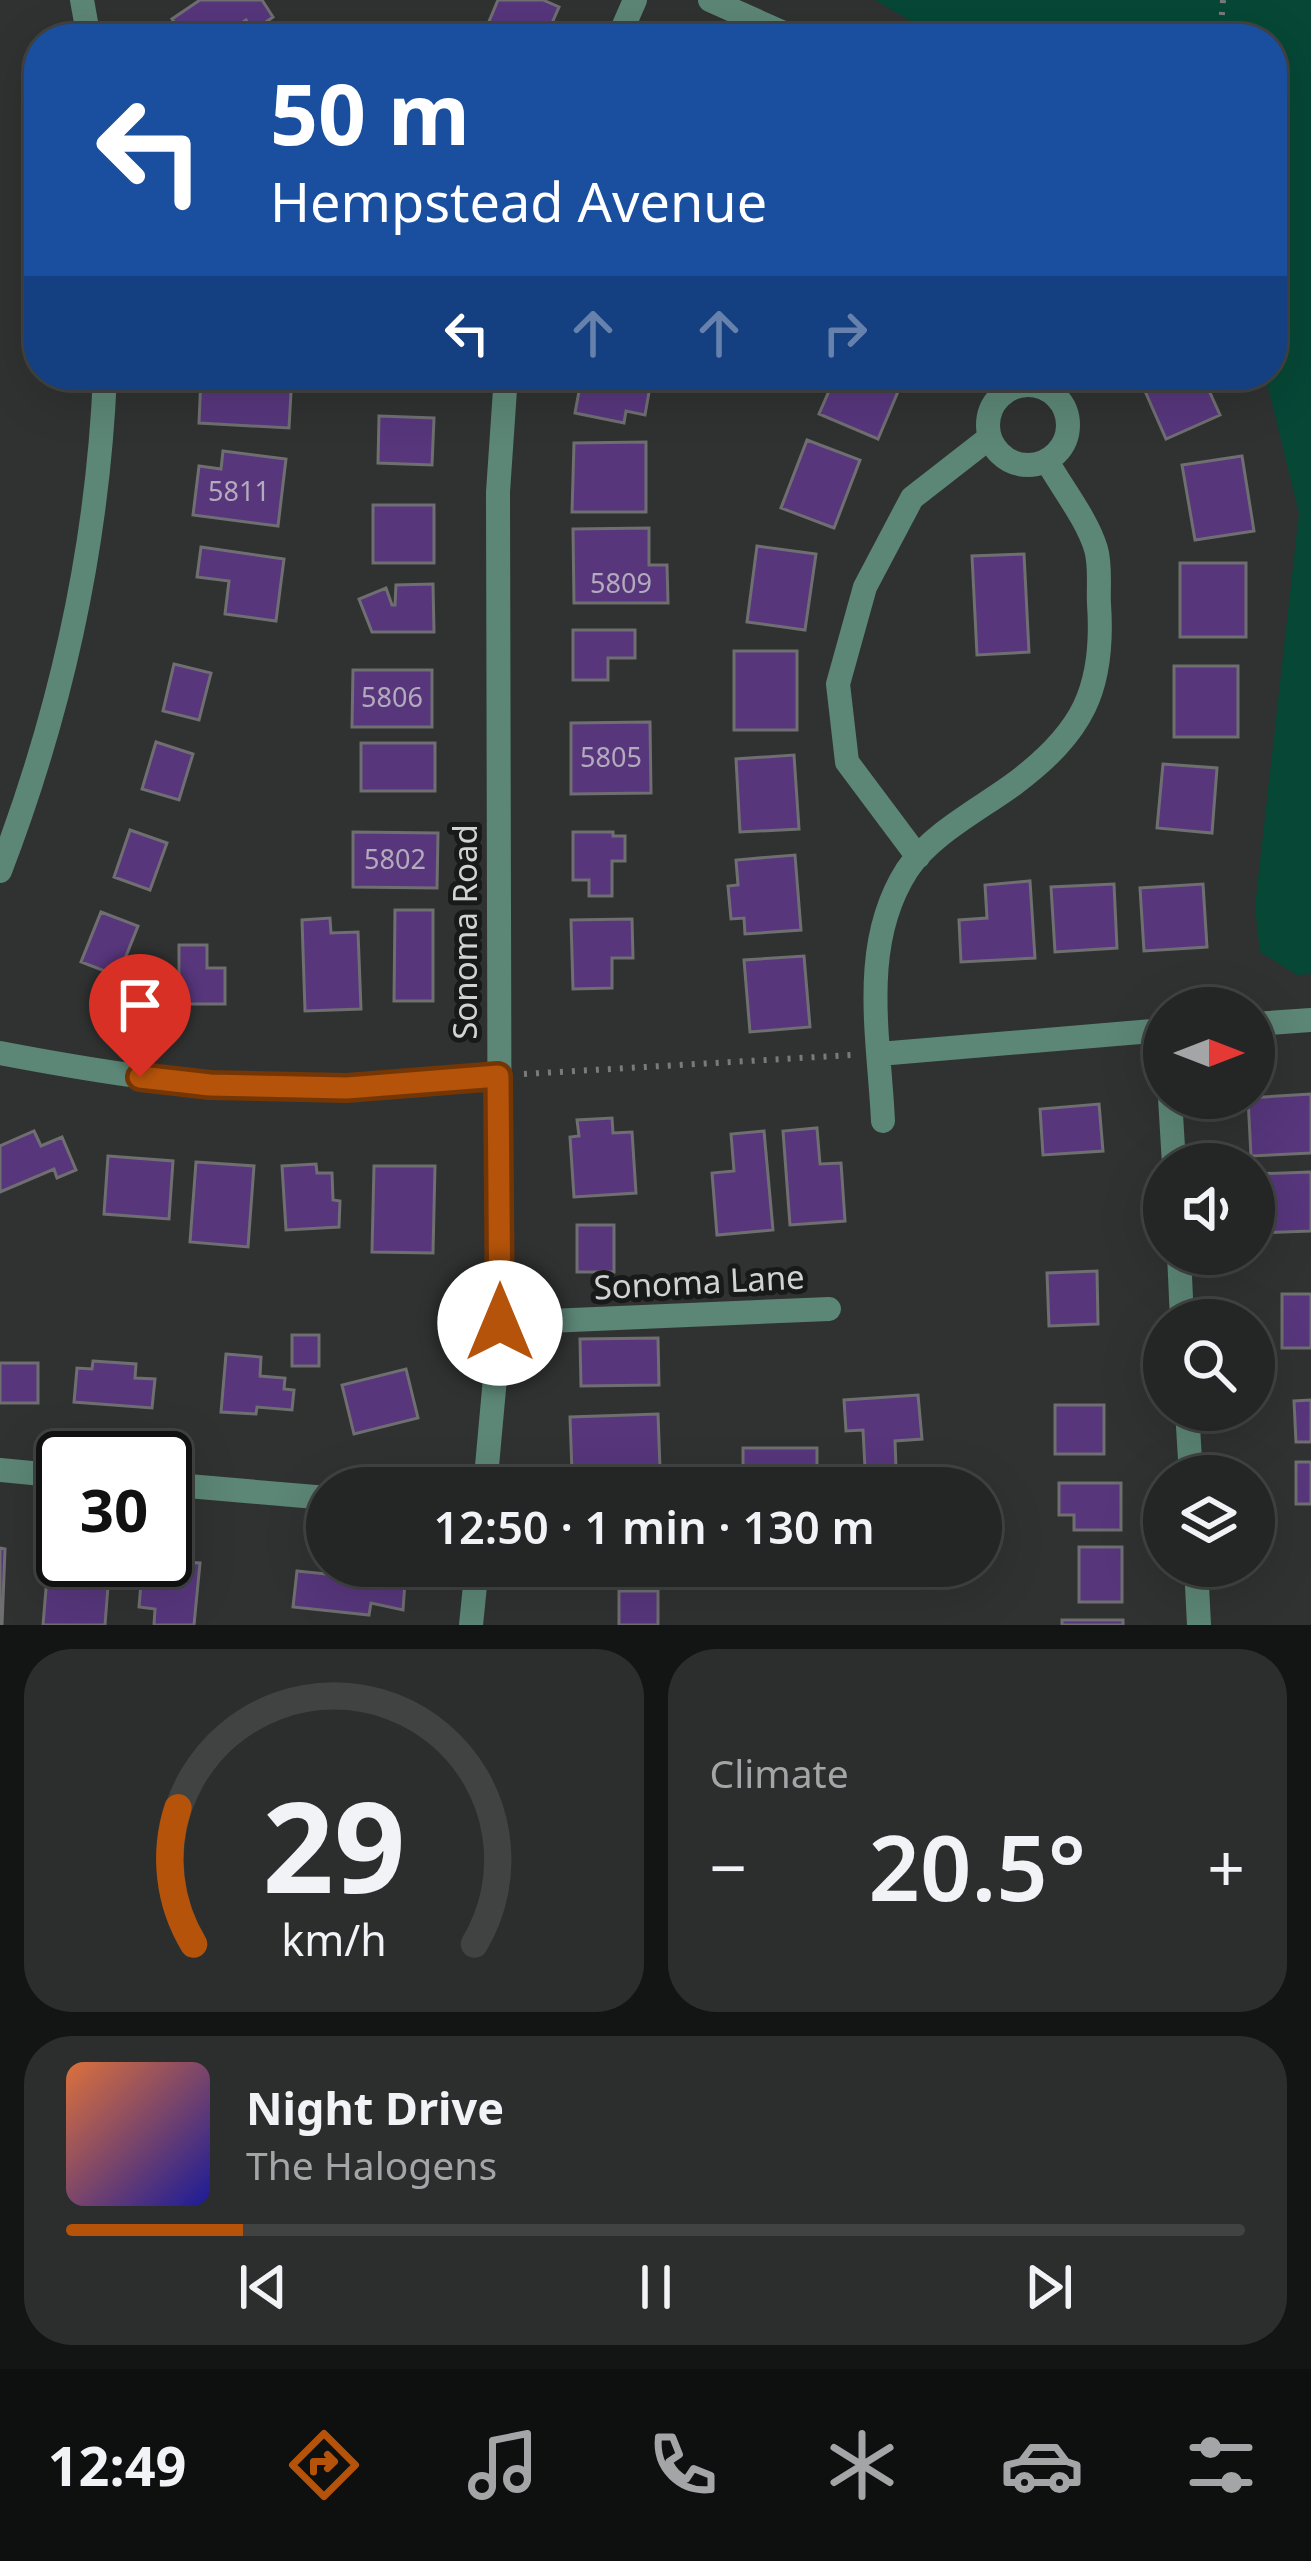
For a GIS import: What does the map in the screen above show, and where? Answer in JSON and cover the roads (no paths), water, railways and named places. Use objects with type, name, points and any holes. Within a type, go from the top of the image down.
[{"type":"street","points":[[710,0],[764,24]]},
{"type":"street","points":[[0,871],[44,746],[80,595],[104,390]]},
{"type":"street","name":"Sonoma Road","points":[[487,1467],[500,1323],[498,492],[505,390]]},
{"type":"street","points":[[1011,390],[997,398],[987,424],[989,438],[1006,460],[1034,465],[1047,461],[1066,440],[1068,425],[1060,399],[1049,390]]},
{"type":"street","points":[[918,856],[847,763],[838,683],[865,587],[912,498],[989,438]]},
{"type":"street","points":[[883,1121],[874,972],[880,929],[906,871],[918,856],[1053,755],[1076,724],[1094,685],[1102,642],[1096,550],[1047,461]]},
{"type":"street","points":[[1275,1023],[1311,1020]]},
{"type":"street","points":[[879,1054],[1143,1032]]},
{"type":"street","points":[[0,1053],[104,1073],[210,1085],[347,1088],[498,1076]]},
{"type":"street","name":"Sonoma Lane","points":[[500,1323],[829,1309]]},
{"type":"street","points":[[0,1470],[36,1473]]},
{"type":"street","points":[[192,1486],[306,1496]]},
{"type":"street","points":[[471,1625],[475,1587]]},
{"type":"street","points":[[1197,1587],[1199,1625]]}]
